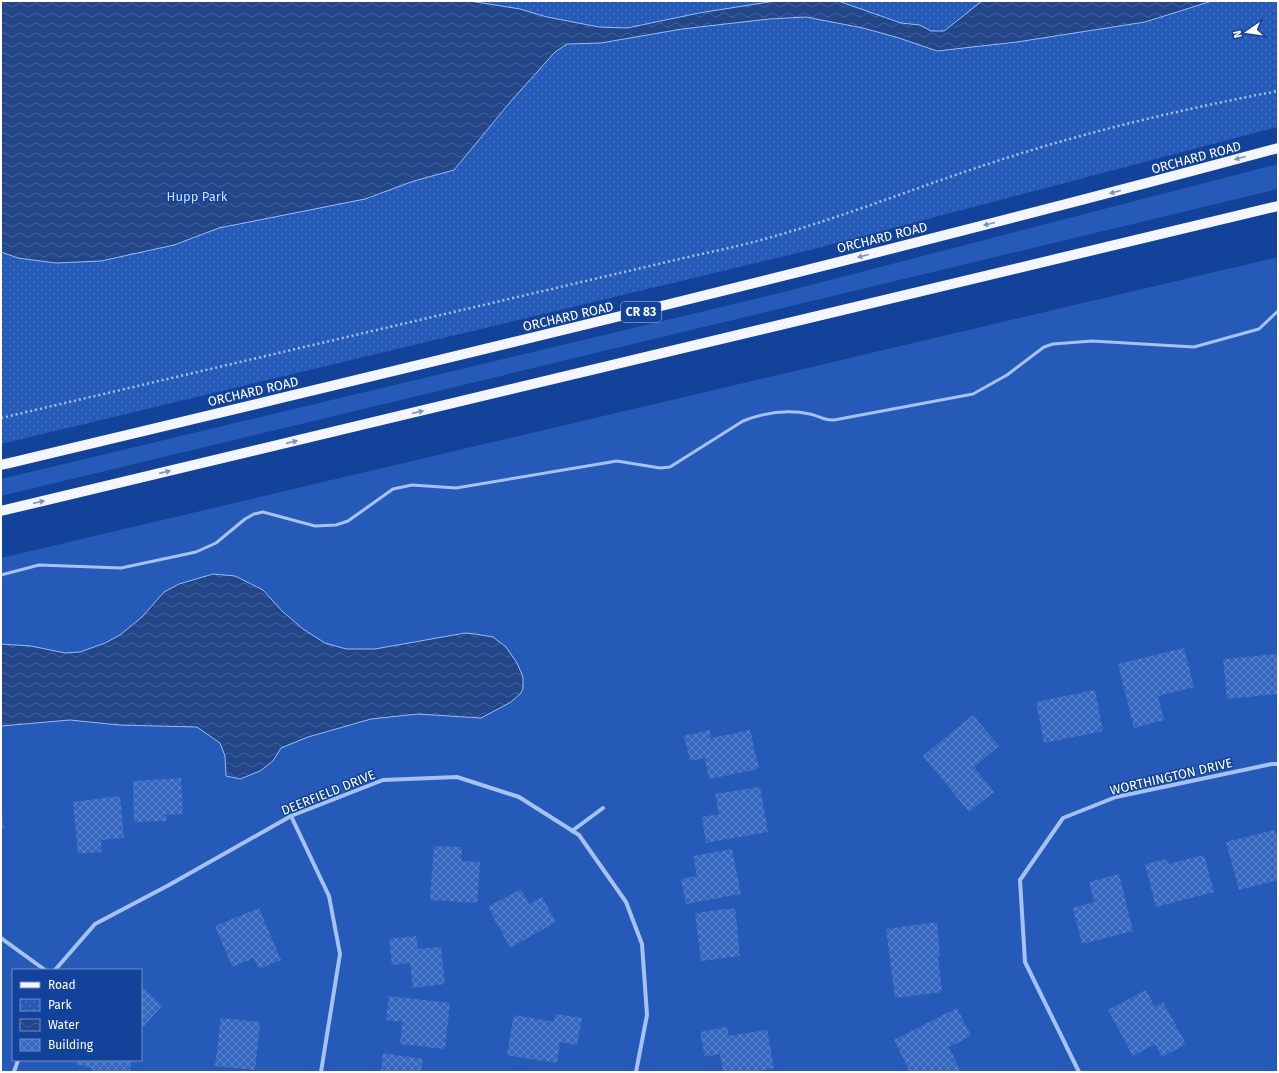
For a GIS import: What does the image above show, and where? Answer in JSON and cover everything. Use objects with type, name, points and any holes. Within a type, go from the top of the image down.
[{"type":"main road","name":"ORCHARD ROAD","points":[[1,465],[654,308],[1102,195],[1278,148]]},
{"type":"main road","points":[[1,511],[1278,206]]},
{"type":"street","name":"WORTHINGTON DRIVE","points":[[1079,1072],[1025,962],[1020,880],[1063,818],[1116,797],[1278,764]]},
{"type":"street","name":"DEERFIELD DRIVE","points":[[56,969],[95,924],[169,885],[290,816],[383,780],[457,778],[519,798],[579,835],[626,902],[642,944],[646,1015],[636,1072]]},
{"type":"street","points":[[572,830],[603,808]]},
{"type":"street","points":[[290,816],[329,896],[340,954],[321,1072]]},
{"type":"street","points":[[1,938],[44,969]]},
{"type":"street","points":[[14,1072],[18,1061]]},
{"type":"lane","points":[[1,575],[39,566],[121,568],[196,552],[216,542],[245,519],[254,514],[263,512],[315,526],[336,525],[348,521],[393,489],[412,485],[460,487],[617,461],[660,468],[670,467],[744,421],[755,416],[784,411],[799,411],[816,415],[827,421],[893,408],[950,400],[973,394],[1007,375],[1044,347],[1054,344],[1092,341],[1194,347],[1259,329],[1278,311]]},
{"type":"path","points":[[1,418],[678,259],[747,245],[837,218],[997,161],[1079,137],[1175,112],[1278,91]]},
{"type":"green space","name":"Hupp Park","points":[[1,1],[1278,1],[1278,127],[810,250],[1,444]]},
{"type":"green space","points":[[1278,164],[1278,189],[1,496],[1,479],[780,293]]},
{"type":"green space","points":[[1278,257],[1278,1072],[1,1072],[1,558]]},
{"type":"water","points":[[1,1],[470,1],[520,9],[547,17],[599,27],[627,28],[699,13],[775,1],[838,1],[901,23],[920,25],[931,31],[944,31],[982,1],[1212,1],[1145,22],[1017,42],[937,51],[863,28],[806,17],[769,19],[682,29],[601,43],[567,44],[555,52],[511,101],[454,170],[414,181],[365,199],[219,228],[174,245],[101,261],[56,263],[18,258],[1,252]]},
{"type":"water","points":[[213,574],[235,576],[263,590],[282,611],[303,629],[325,643],[346,649],[375,649],[465,633],[493,637],[506,647],[517,663],[523,677],[523,688],[521,693],[511,702],[481,718],[418,714],[371,719],[308,737],[281,748],[273,761],[260,771],[240,779],[226,776],[225,756],[220,743],[197,727],[119,725],[70,720],[1,726],[1,644],[31,646],[65,653],[80,652],[105,643],[120,635],[142,617],[164,592],[179,584]]},
{"type":"building","points":[[1184,648],[1194,687],[1158,696],[1164,720],[1134,728],[1118,664]]},
{"type":"building","points":[[1278,654],[1278,694],[1227,699],[1223,659]]},
{"type":"building","points":[[1095,690],[1103,731],[1044,743],[1036,702]]},
{"type":"building","points":[[973,715],[999,746],[974,767],[994,792],[969,812],[923,756]]},
{"type":"building","points":[[710,730],[711,738],[750,730],[759,769],[709,779],[705,758],[690,761],[684,736]]},
{"type":"building","points":[[181,778],[183,814],[166,815],[167,821],[134,822],[133,781]]},
{"type":"building","points":[[760,787],[768,832],[706,843],[702,817],[719,814],[715,794]]},
{"type":"building","points":[[120,796],[124,838],[101,840],[102,852],[78,854],[73,802]]},
{"type":"building","points":[[1,808],[4,828],[1,828]]},
{"type":"building","points":[[1275,830],[1278,842],[1278,880],[1239,890],[1226,842]]},
{"type":"building","points":[[434,846],[462,847],[461,861],[480,862],[477,903],[430,900]]},
{"type":"building","points":[[732,849],[741,894],[686,904],[681,879],[697,876],[693,856]]},
{"type":"building","points":[[1204,855],[1214,892],[1156,907],[1145,864],[1167,859],[1168,864]]},
{"type":"building","points":[[1119,874],[1133,931],[1082,944],[1073,908],[1094,902],[1089,882]]},
{"type":"building","points":[[521,889],[529,904],[542,897],[556,922],[510,948],[488,907]]},
{"type":"building","points":[[259,908],[281,960],[259,969],[254,958],[232,967],[215,926]]},
{"type":"building","points":[[735,908],[740,956],[701,961],[695,913]]},
{"type":"building","points":[[937,922],[940,956],[938,956],[942,992],[895,998],[886,929]]},
{"type":"building","points":[[416,936],[418,949],[441,947],[445,984],[413,988],[410,963],[392,965],[389,939]]},
{"type":"building","points":[[142,987],[162,1006],[142,1028]]},
{"type":"building","points":[[1146,990],[1155,1007],[1163,1002],[1186,1044],[1162,1057],[1155,1044],[1133,1056],[1108,1010]]},
{"type":"building","points":[[389,996],[450,1003],[445,1049],[400,1044],[402,1022],[386,1020]]},
{"type":"building","points":[[957,1008],[971,1036],[949,1047],[961,1072],[910,1072],[894,1040]]},
{"type":"building","points":[[555,1014],[582,1018],[577,1045],[560,1042],[557,1063],[507,1055],[514,1015],[554,1022]]},
{"type":"building","points":[[221,1018],[260,1022],[255,1070],[215,1066]]},
{"type":"building","points":[[727,1027],[729,1036],[767,1030],[774,1068],[753,1072],[723,1072],[720,1054],[705,1057],[700,1032]]},
{"type":"building","points":[[383,1053],[423,1059],[421,1072],[381,1072]]},
{"type":"building","points":[[77,1061],[132,1061],[130,1072],[91,1072],[92,1068],[76,1064]]}]
